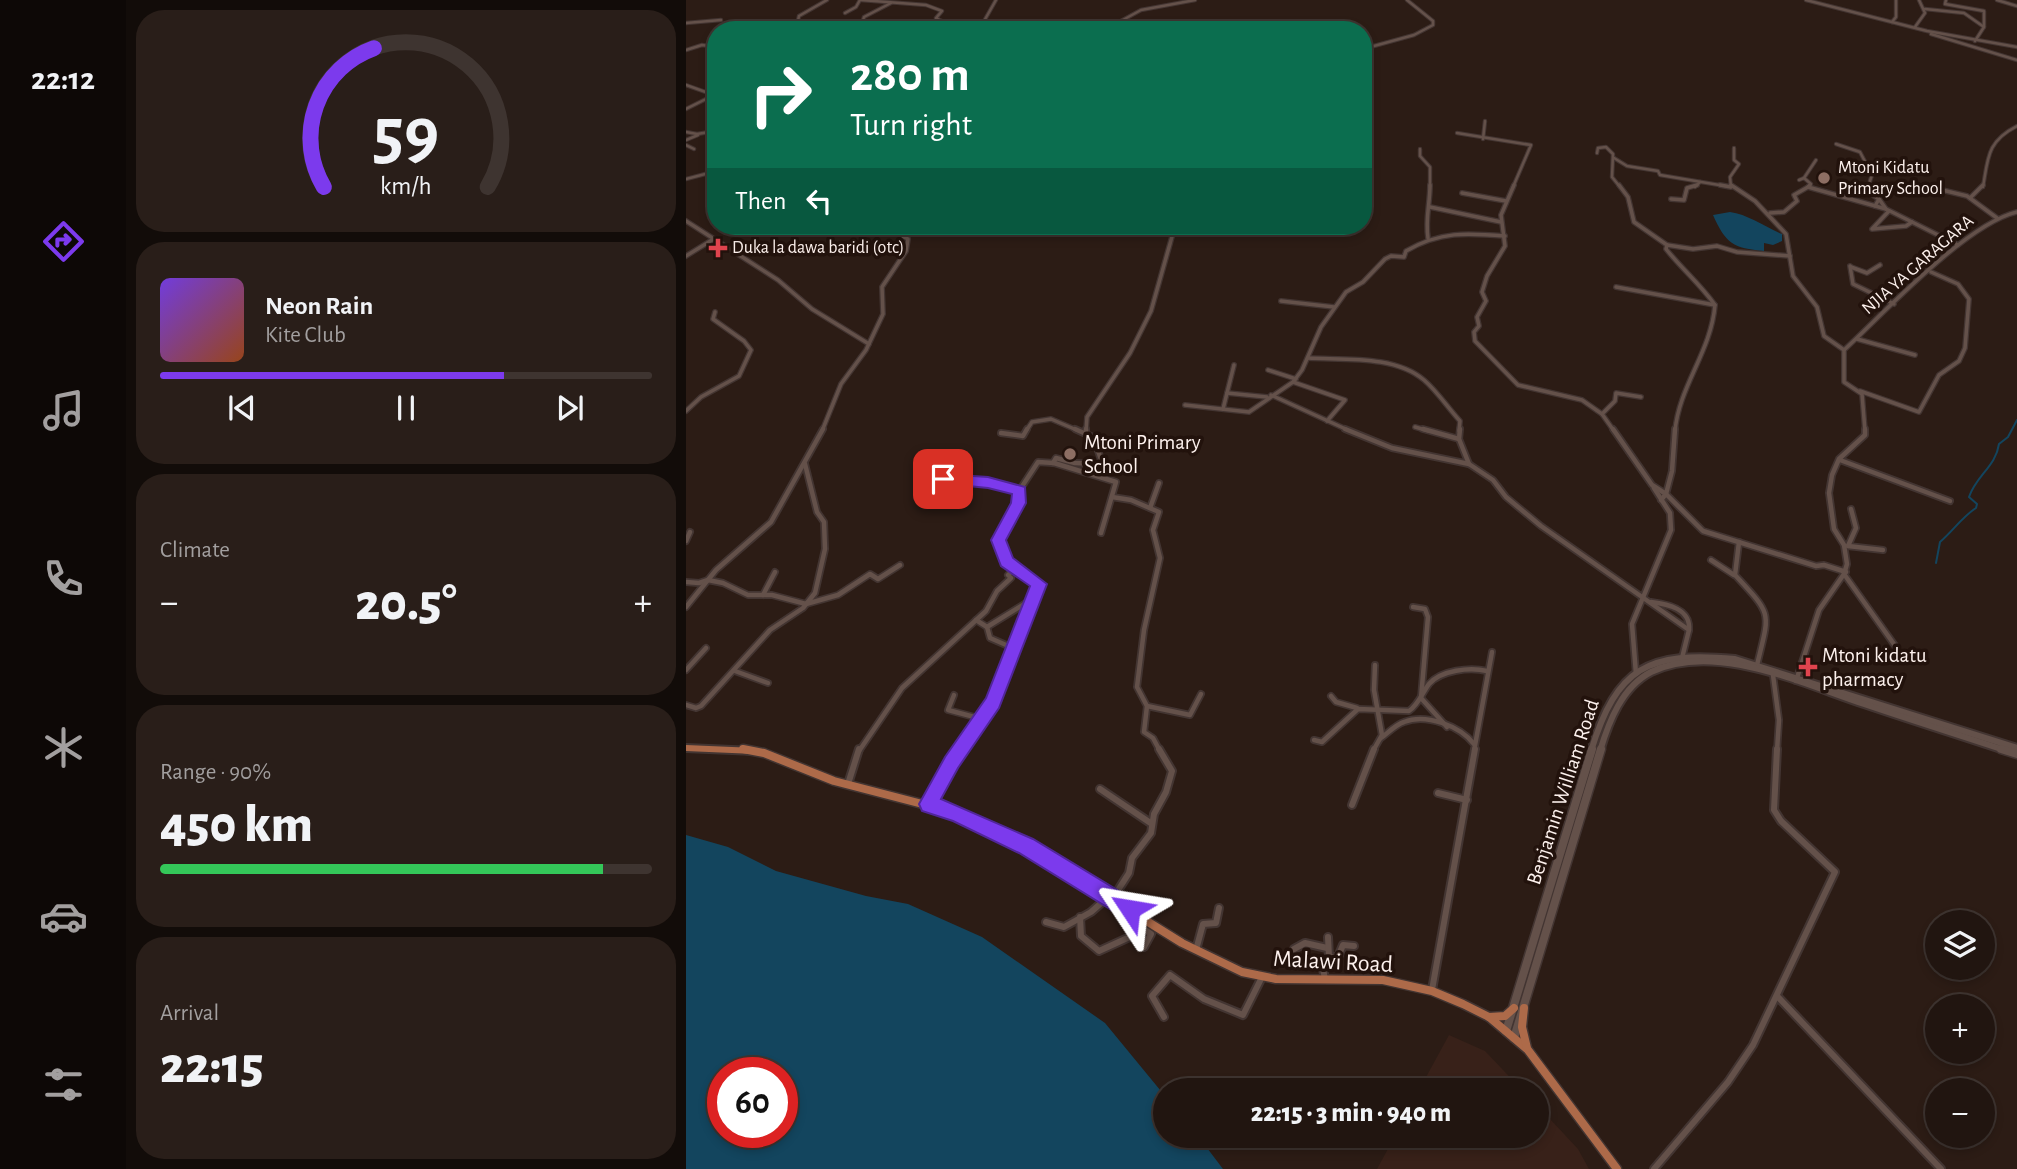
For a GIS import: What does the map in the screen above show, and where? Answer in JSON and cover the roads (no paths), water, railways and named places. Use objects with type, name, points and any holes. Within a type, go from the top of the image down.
[{"type":"main road","name":"Benjamin William Road","points":[[1514,1038],[1519,1008],[1597,731],[1614,694],[1636,674],[1655,663],[1715,656],[1757,664],[2017,754]]},
{"type":"main road","name":"Benjamin William Road","points":[[1506,1031],[1519,1008],[1606,732],[1621,696],[1652,673],[1684,660],[1734,664],[1797,680],[2017,748]]},
{"type":"main road","name":"Malawi Road","points":[[686,748],[756,751],[848,785],[957,813],[1017,841],[1195,951],[1227,967],[1262,977],[1383,980],[1432,991],[1489,1017],[1528,1050],[1617,1169]]},
{"type":"main road","points":[[1489,1017],[1505,1016],[1519,1008],[1528,1050]]},
{"type":"street","points":[[798,21],[799,16],[827,0]]},
{"type":"street","points":[[845,13],[861,0],[891,2],[941,9],[936,18],[939,21]]},
{"type":"street","points":[[984,21],[996,0]]},
{"type":"street","points":[[1118,21],[1141,10],[1195,0]]},
{"type":"street","points":[[1372,46],[1414,34],[1433,25],[1433,21],[1407,0]]},
{"type":"street","points":[[1806,0],[1927,31],[2017,47]]},
{"type":"street","points":[[1891,22],[1896,17],[1896,0]]},
{"type":"street","points":[[1914,27],[1922,20],[1925,9],[1919,0]]},
{"type":"street","points":[[1997,0],[2017,6]]},
{"type":"street","points":[[863,21],[865,16],[891,2]]},
{"type":"street","points":[[1935,10],[1945,2],[1984,11],[1984,27]]},
{"type":"street","points":[[1925,9],[1964,13],[1984,27]]},
{"type":"street","points":[[709,21],[721,20]]},
{"type":"street","points":[[686,23],[707,21]]},
{"type":"street","points":[[1975,41],[1984,27]]},
{"type":"street","points":[[1927,31],[2017,60]]},
{"type":"street","points":[[1941,37],[1951,36]]},
{"type":"street","points":[[686,50],[707,46]]},
{"type":"street","points":[[686,85],[707,92]]},
{"type":"street","points":[[686,109],[707,99]]},
{"type":"street","points":[[1483,139],[1485,121]]},
{"type":"street","points":[[1970,198],[1983,187],[1984,160],[1991,149],[2007,132],[2017,126]]},
{"type":"street","points":[[686,132],[704,134]]},
{"type":"street","points":[[686,140],[707,133]]},
{"type":"street","points":[[1457,133],[1531,145],[1501,215],[1505,246],[1487,276],[1482,292],[1486,300],[1477,317],[1479,326],[1474,332],[1475,341],[1518,385],[1565,394],[1582,400],[1602,414],[1654,487],[1703,531],[1845,573],[1896,647]]},
{"type":"street","points":[[1836,144],[1859,150],[1872,175],[1867,191],[1885,204],[1888,210]]},
{"type":"street","points":[[686,145],[694,149]]},
{"type":"street","points":[[1597,153],[1598,148],[1606,147],[1614,158],[1627,166],[1731,187],[1755,201],[1786,234],[1793,276],[1817,307],[1821,331],[1844,350],[1844,382],[1860,391],[1919,412],[1939,375],[1959,361],[1965,348],[1969,299],[1958,284],[1931,272]]},
{"type":"street","points":[[1731,187],[1730,177],[1739,164],[1734,160],[1734,148]]},
{"type":"street","points":[[1420,149],[1420,156],[1430,167],[1430,207],[1425,217],[1428,238]]},
{"type":"street","points":[[1614,158],[1612,177],[1629,197],[1630,219],[1641,230],[1667,244],[1693,249],[1717,246],[1737,252],[1790,256]]},
{"type":"street","points":[[1816,160],[1804,178],[1799,180],[1888,210],[1958,245]]},
{"type":"street","points":[[686,179],[707,174]]},
{"type":"street","points":[[1671,199],[1684,200],[1687,188],[1694,188],[1700,182]]},
{"type":"street","points":[[1769,213],[1784,212],[1797,201],[1794,195],[1809,185]]},
{"type":"street","points":[[1942,190],[1970,198],[1997,218]]},
{"type":"street","points":[[1462,192],[1506,201]]},
{"type":"street","points":[[1875,206],[1879,199]]},
{"type":"street","points":[[1430,207],[1502,222]]},
{"type":"street","points":[[1888,210],[1872,229],[1878,230],[1898,224],[1906,226],[1912,222]]},
{"type":"street","name":"NJIA YA GARAGARA","points":[[1844,350],[1958,245],[1997,218],[2017,212]]},
{"type":"street","points":[[686,221],[778,280],[812,309],[869,344]]},
{"type":"street","points":[[1185,405],[1249,412],[1294,380],[1334,307],[1346,292],[1363,282],[1385,259],[1391,256],[1404,257],[1406,251],[1428,238],[1468,233],[1505,236]]},
{"type":"street","points":[[686,607],[730,556],[759,535],[771,522],[817,444],[841,384],[869,344],[883,314],[882,287],[908,245],[908,239],[901,235]]},
{"type":"street","points":[[1086,434],[1087,417],[1130,353],[1151,311],[1155,290],[1174,235]]},
{"type":"street","points":[[686,256],[712,240]]},
{"type":"street","points":[[1636,674],[1632,627],[1671,530],[1670,513],[1662,495],[1672,471],[1677,410],[1713,328],[1715,305],[1700,284],[1679,268],[1666,249],[1667,244]]},
{"type":"street","points":[[1880,265],[1867,273],[1850,266],[1853,284],[1894,304]]},
{"type":"street","points":[[1616,287],[1715,305]]},
{"type":"street","points":[[1281,301],[1334,307]]},
{"type":"street","points":[[686,411],[695,405],[700,397],[727,387],[746,368],[751,350],[747,341],[720,326],[713,319],[715,312]]},
{"type":"street","points":[[1857,339],[1915,355]]},
{"type":"street","points":[[1308,358],[1382,363],[1412,372],[1424,380],[1439,400],[1457,416],[1459,439],[1469,464]]},
{"type":"street","points":[[1223,409],[1234,365]]},
{"type":"street","points":[[1268,370],[1345,400],[1327,421]]},
{"type":"street","points":[[1797,680],[1819,610],[1845,573],[1846,546],[1834,529],[1829,493],[1832,474],[1839,459],[1866,435],[1860,391]]},
{"type":"street","points":[[1227,393],[1270,396],[1400,450],[1469,464],[1493,480],[1506,497],[1541,526],[1689,630]]},
{"type":"street","points":[[1602,414],[1615,401],[1616,393],[1641,397]]},
{"type":"street","points":[[1001,433],[1023,436],[1032,422],[1049,419],[1086,434],[1093,437],[1102,464],[1100,475]]},
{"type":"street","points":[[1415,427],[1459,439]]},
{"type":"street","points":[[1054,463],[1052,460],[1056,458],[1075,463],[1087,461],[1102,464]]},
{"type":"street","points":[[1839,459],[1951,501]]},
{"type":"street","points":[[929,804],[951,762],[993,702],[1039,584],[1032,577],[1014,569],[1001,551],[998,540],[1018,503],[1019,491],[1038,461],[1100,475],[1116,482],[1101,533]]},
{"type":"street","points":[[686,705],[696,708],[701,706],[770,630],[806,604],[815,593],[825,540],[824,522],[817,512],[805,464]]},
{"type":"street","points":[[918,477],[988,482],[1019,491]]},
{"type":"street","points":[[1150,508],[1159,483]]},
{"type":"street","points":[[1112,497],[1159,512],[1153,530],[1160,558],[1144,630],[1138,694],[1147,706],[1191,715],[1201,694]]},
{"type":"street","points":[[1846,546],[1853,540],[1855,527],[1856,517],[1851,509]]},
{"type":"street","points":[[686,541],[691,532]]},
{"type":"street","points":[[1735,575],[1739,542]]},
{"type":"street","points":[[1846,546],[1883,550]]},
{"type":"street","points":[[1711,560],[1735,575],[1761,603],[1768,619],[1757,664]]},
{"type":"street","points":[[686,582],[708,580],[723,583],[748,595],[781,596],[806,604],[838,595],[871,574],[878,579],[900,565]]},
{"type":"street","points":[[848,785],[855,773],[861,745],[902,688],[986,611],[997,591],[1011,578],[1008,575],[1014,569]]},
{"type":"street","points":[[763,596],[775,572]]},
{"type":"street","points":[[987,627],[1032,600]]},
{"type":"street","points":[[1650,602],[1672,607],[1689,617],[1691,623],[1684,660]]},
{"type":"street","points":[[1413,607],[1424,609],[1429,620],[1422,665],[1421,698],[1447,727]]},
{"type":"street","points":[[975,620],[987,627],[989,638],[1013,648]]},
{"type":"street","points":[[686,670],[706,648]]},
{"type":"street","points":[[1432,991],[1438,945],[1467,800],[1474,744],[1492,652]]},
{"type":"street","points":[[1375,665],[1374,690],[1382,729],[1381,739]]},
{"type":"street","points":[[1331,696],[1336,702],[1358,709],[1409,711],[1437,677],[1473,668],[1487,671]]},
{"type":"street","points":[[735,671],[768,683]]},
{"type":"street","points":[[1654,1169],[1728,1082],[1753,1045],[1835,872],[1781,821],[1774,810],[1779,720],[1773,675]]},
{"type":"street","points":[[954,695],[948,710],[982,719]]},
{"type":"street","points":[[1046,922],[1064,927],[1111,897],[1129,873],[1132,858],[1150,836],[1154,814],[1166,792],[1172,771],[1153,738],[1144,732],[1147,706]]},
{"type":"street","points":[[1314,740],[1322,742],[1358,709]]},
{"type":"street","points":[[1352,805],[1375,746],[1406,721],[1428,721],[1447,727],[1466,734],[1474,744]]},
{"type":"street","points":[[1100,789],[1152,824]]},
{"type":"street","points":[[1438,793],[1467,800]]},
{"type":"street","points":[[1195,951],[1203,924],[1216,923],[1219,908]]},
{"type":"street","points":[[1080,918],[1081,936],[1099,951],[1144,930],[1151,934],[1144,947]]},
{"type":"street","points":[[1325,980],[1324,968],[1329,957],[1328,937]]},
{"type":"street","points":[[1294,949],[1305,943],[1327,948]]},
{"type":"street","points":[[1329,957],[1338,957],[1343,945],[1354,946]]},
{"type":"street","points":[[1164,1017],[1152,996],[1170,975],[1204,999],[1243,1015],[1262,977]]},
{"type":"street","points":[[1778,997],[1941,1169]]},
{"type":"water","points":[[1730,212],[1782,234],[1782,241],[1773,245],[1764,243],[1764,251],[1732,243],[1713,215]]},
{"type":"water","points":[[686,835],[728,847],[776,871],[866,896],[908,904],[982,937],[1105,1023],[1153,1081],[1153,1148],[1207,1148],[1223,1169],[686,1169]]},
{"type":"waterway","points":[[1936,563],[1940,542],[1976,508],[1977,504],[1969,497],[1972,490],[1994,459],[1999,444],[2008,437],[2017,420]]},
{"type":"place","name":"Mtoni Kidatu Primary School","points":[[1824,178]]},
{"type":"place","name":"Duka la dawa baridi (otc)","points":[[718,248]]},
{"type":"place","name":"Mtoni Primary School","points":[[1070,454]]},
{"type":"place","name":"Mtoni kidatu pharmacy","points":[[1808,667]]}]
